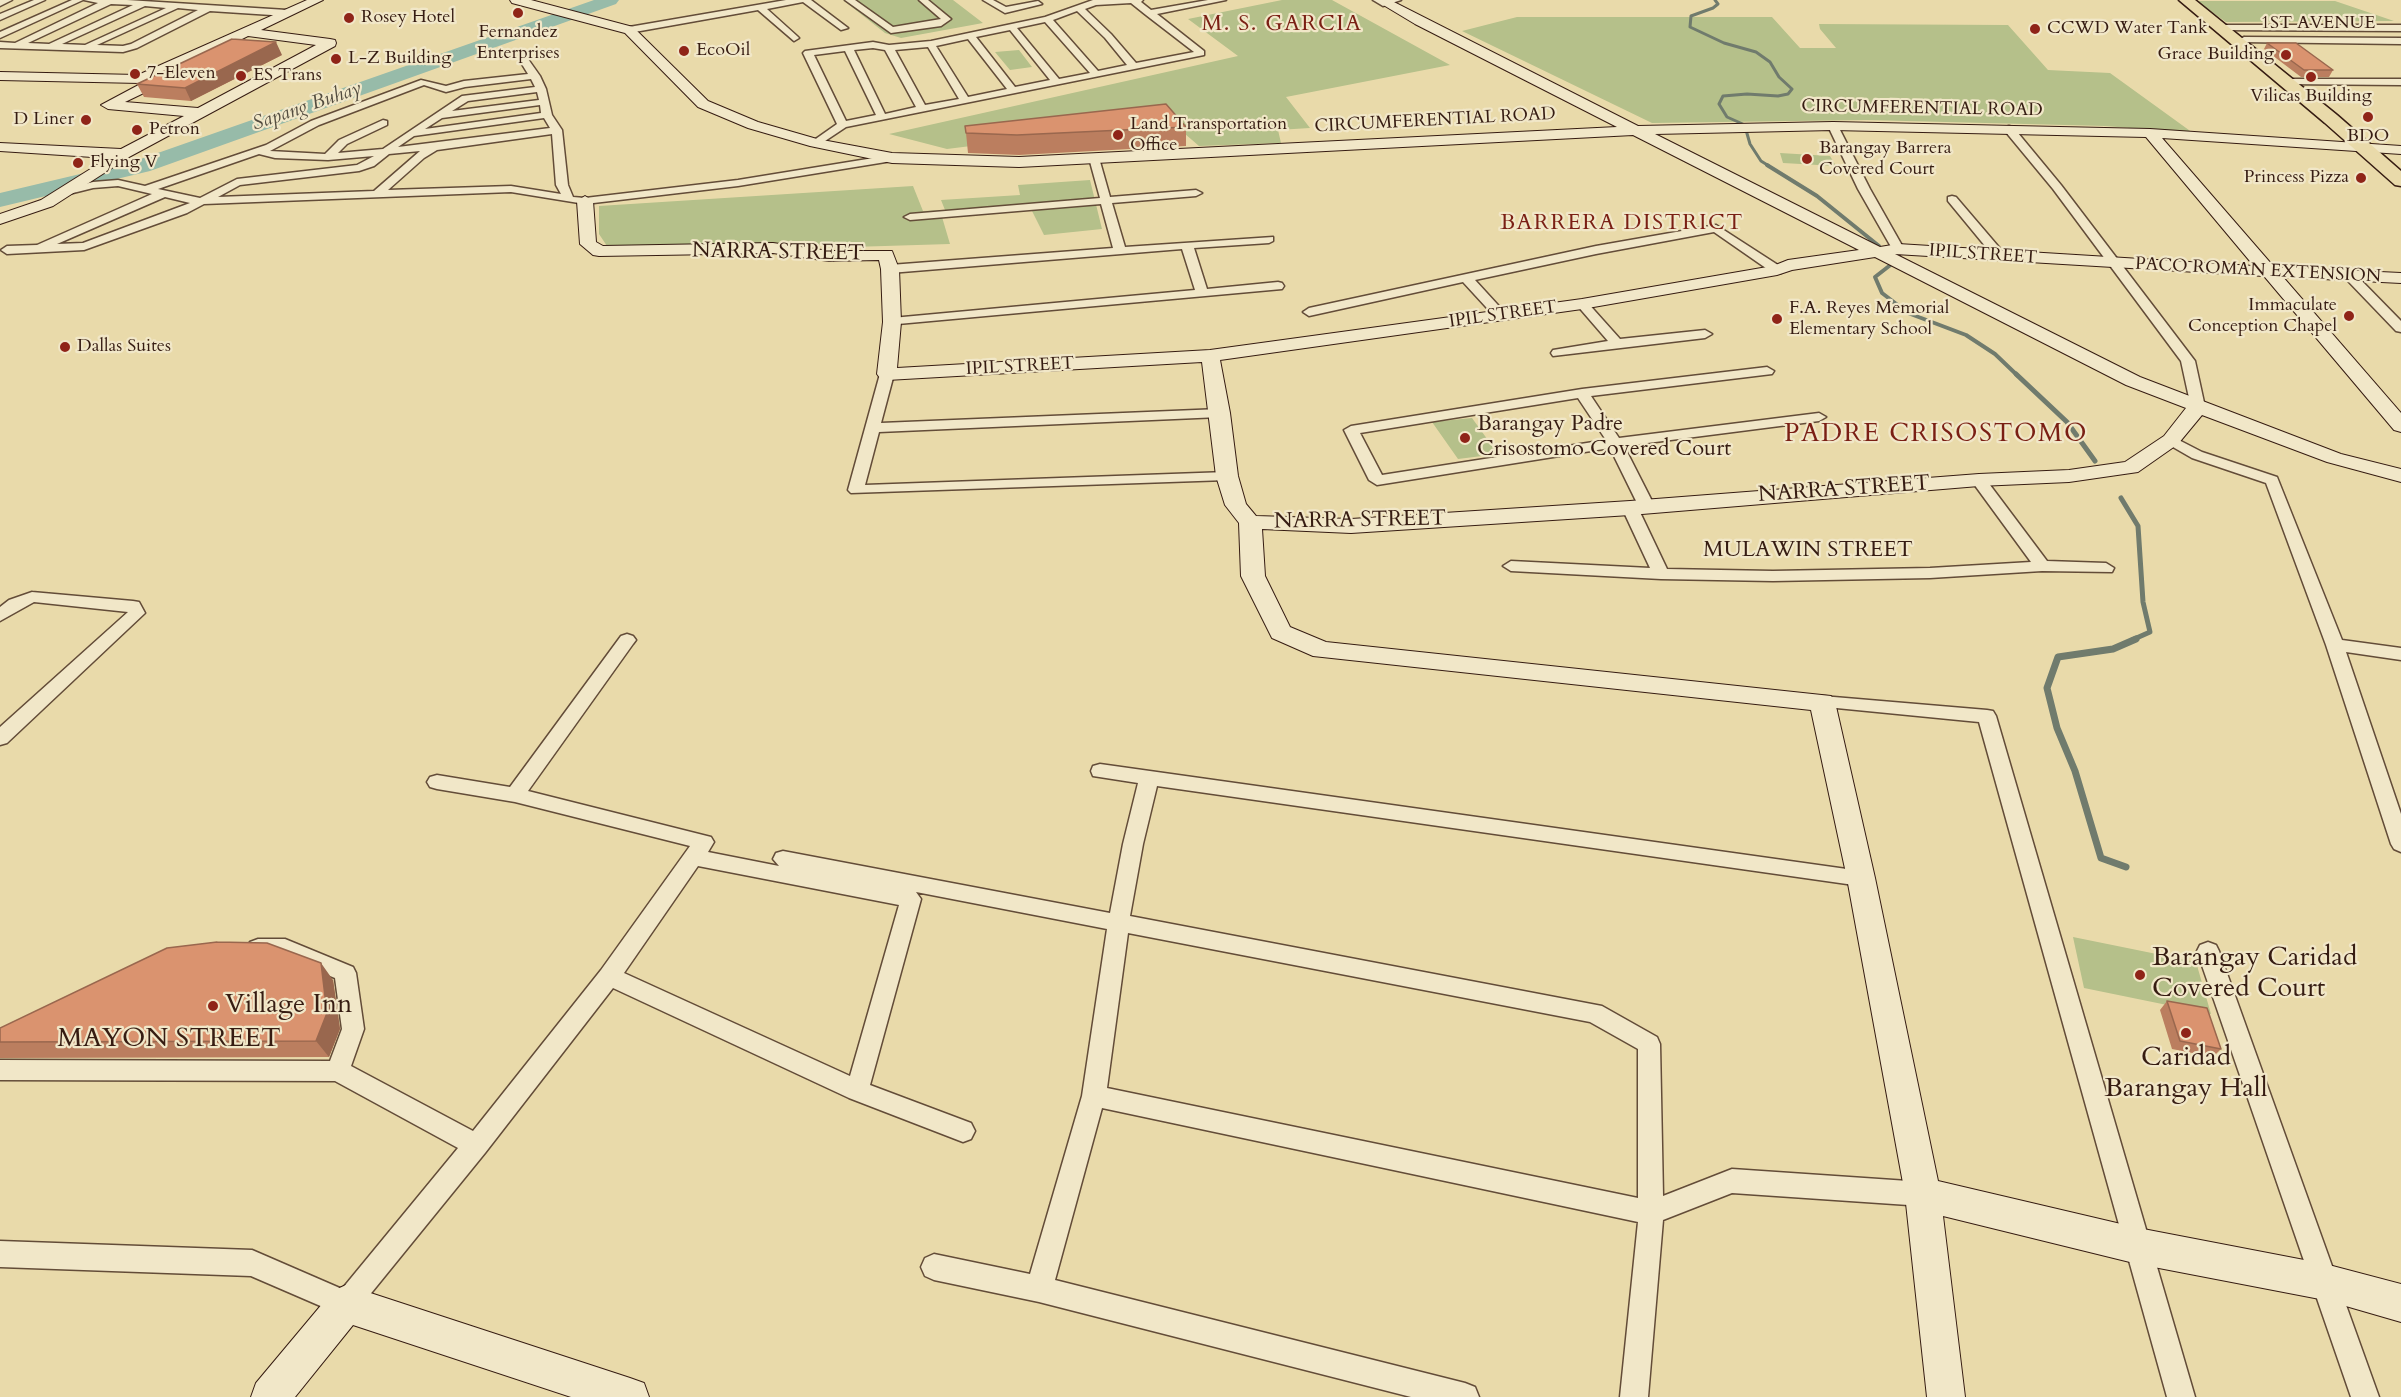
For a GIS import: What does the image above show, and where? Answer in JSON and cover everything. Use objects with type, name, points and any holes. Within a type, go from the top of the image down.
[{"type":"main road","points":[[2186,0],[2401,181]]},
{"type":"street","points":[[0,3],[8,0]]},
{"type":"street","points":[[0,17],[41,0]]},
{"type":"street","points":[[0,35],[79,0]]},
{"type":"street","points":[[88,0],[287,13]]},
{"type":"street","points":[[0,76],[140,79],[317,0]]},
{"type":"street","name":"CIRCUMFERENTIAL ROAD","points":[[516,0],[629,30],[703,104],[753,126],[815,143],[892,158],[1019,162],[1637,130],[1833,126],[2150,134],[2401,150]]},
{"type":"street","points":[[629,30],[804,0],[844,28]]},
{"type":"street","points":[[849,0],[891,30],[941,23],[947,19],[923,0]]},
{"type":"street","points":[[987,0],[1005,10],[1038,4],[1034,0]]},
{"type":"street","points":[[1149,13],[1222,0]]},
{"type":"street","points":[[1380,1],[1397,0]]},
{"type":"street","points":[[815,143],[843,125],[1201,53],[1136,1],[1103,1],[1047,19],[930,44],[890,48],[873,45],[808,53],[843,125]]},
{"type":"street","points":[[1380,1],[2133,381],[2334,458],[2401,476]]},
{"type":"street","points":[[0,56],[15,46],[110,2]]},
{"type":"street","points":[[48,46],[144,4]]},
{"type":"street","points":[[85,48],[176,6]]},
{"type":"street","points":[[760,7],[794,38]]},
{"type":"street","points":[[0,45],[123,49],[134,46],[208,8]]},
{"type":"street","points":[[1079,8],[1108,36],[1134,67]]},
{"type":"street","points":[[1047,19],[1097,75]]},
{"type":"street","points":[[0,25],[19,27]]},
{"type":"street","points":[[1012,27],[1057,83]]},
{"type":"street","points":[[2220,28],[2401,28]]},
{"type":"street","points":[[0,219],[47,203],[124,154],[330,43],[245,32]]},
{"type":"street","points":[[970,36],[1014,92]]},
{"type":"street","name":"1ST AVENUE","points":[[2236,40],[2401,42]]},
{"type":"street","points":[[202,112],[108,105],[232,45],[223,43]]},
{"type":"street","points":[[930,44],[966,102]]},
{"type":"street","points":[[848,48],[882,118]]},
{"type":"street","points":[[890,48],[904,79],[923,110]]},
{"type":"street","points":[[525,61],[541,88],[547,116],[557,130],[562,185],[577,201]]},
{"type":"street","points":[[146,189],[259,151],[315,123],[424,82],[446,89],[464,84],[535,76]]},
{"type":"street","points":[[2286,82],[2401,82]]},
{"type":"street","points":[[7,250],[84,246],[183,211],[237,182],[359,168],[370,164],[410,134],[465,98],[541,88]]},
{"type":"street","points":[[436,116],[543,102]]},
{"type":"street","points":[[410,134],[547,116]]},
{"type":"street","points":[[328,157],[343,142],[383,123]]},
{"type":"street","points":[[1833,126],[1864,189],[1898,249]]},
{"type":"street","points":[[2009,129],[2057,187],[2188,361],[2198,407]]},
{"type":"street","points":[[259,151],[298,157],[328,157],[434,147],[557,130]]},
{"type":"street","points":[[2150,134],[2401,426]]},
{"type":"street","points":[[0,147],[124,154]]},
{"type":"street","points":[[376,195],[420,156],[434,147]]},
{"type":"street","points":[[282,176],[298,157]]},
{"type":"street","points":[[73,188],[118,183],[198,201],[511,189],[545,193],[577,201],[738,183],[892,158]]},
{"type":"street","points":[[1094,158],[1120,251]]},
{"type":"street","points":[[279,198],[301,176]]},
{"type":"street","points":[[910,217],[1196,192]]},
{"type":"street","points":[[35,250],[164,193]]},
{"type":"street","points":[[1952,199],[1999,255]]},
{"type":"street","name":"NARRA STREET","points":[[577,201],[588,244],[599,251],[773,248],[829,256],[886,255],[890,269],[892,322],[887,374],[856,490],[1227,476],[1236,505],[1250,522],[1351,526],[1638,507],[1979,480],[2069,476],[2132,468],[2171,440],[2198,407]]},
{"type":"street","points":[[1309,312],[1596,250],[1716,228],[1777,270]]},
{"type":"street","points":[[890,269],[1269,239]]},
{"type":"street","points":[[1187,245],[1202,294]]},
{"type":"street","name":"IPIL STREET","points":[[887,374],[1210,356],[1582,304],[1874,251],[1898,249],[2116,264]]},
{"type":"street","name":"PACO ROMAN EXTENSION","points":[[2116,264],[2401,278]]},
{"type":"street","points":[[2351,277],[2401,328]]},
{"type":"street","points":[[1467,279],[1502,316]]},
{"type":"street","points":[[892,322],[1278,286]]},
{"type":"street","points":[[1582,304],[1617,343]]},
{"type":"street","points":[[1558,353],[1617,343],[1705,334]]},
{"type":"street","points":[[1210,356],[1220,412],[1227,476]]},
{"type":"street","points":[[1767,371],[1582,393],[1351,430],[1377,480],[1615,442],[1820,417]]},
{"type":"street","points":[[1582,393],[1615,442],[1661,574]]},
{"type":"street","points":[[874,428],[1220,412]]},
{"type":"street","points":[[2171,440],[2197,455],[2272,480],[2335,645],[2401,844]]},
{"type":"street","points":[[1979,480],[2042,566]]},
{"type":"street","points":[[1250,522],[1253,576],[1281,632],[1322,650],[1822,702],[1987,716],[2181,1397]]},
{"type":"street","name":"MULAWIN STREET","points":[[1511,566],[1661,574],[1773,576],[1930,573],[2042,566],[2106,568]]},
{"type":"street","points":[[0,616],[15,604],[32,597],[133,606],[137,613],[0,738]]},
{"type":"street","points":[[514,795],[627,640]]},
{"type":"street","points":[[2335,645],[2401,654]]},
{"type":"street","points":[[1822,702],[1861,878],[1923,1194],[1946,1397]]},
{"type":"street","points":[[1100,771],[1861,878]]},
{"type":"street","points":[[1039,1289],[1094,1096],[1119,922],[1133,844],[1149,778]]},
{"type":"street","points":[[270,1397],[476,1145],[609,976],[704,842],[514,795],[437,782]]},
{"type":"street","points":[[693,857],[911,899],[857,1091]]},
{"type":"street","points":[[783,859],[1594,1013],[1649,1044],[1651,1213],[1634,1397]]},
{"type":"street","points":[[242,947],[285,948],[345,973],[353,1029],[338,1071]]},
{"type":"street","points":[[2208,951],[2365,1397]]},
{"type":"street","points":[[609,976],[857,1091],[963,1131]]},
{"type":"street","name":"MAYON STREET","points":[[0,1070],[338,1071],[476,1145]]},
{"type":"street","points":[[1094,1096],[1651,1213],[1732,1181],[1923,1194],[2138,1246],[2325,1282],[2401,1303]]},
{"type":"street","points":[[0,1254],[252,1263],[346,1304],[630,1397]]},
{"type":"street","points":[[934,1267],[1039,1289],[1466,1397]]},
{"type":"green space","points":[[843,0],[953,0],[983,23],[901,38],[885,33]]},
{"type":"green space","points":[[1282,0],[1332,0],[1450,65],[1286,97],[1310,128],[1278,130],[1281,143],[1199,146],[1170,121],[947,149],[889,134],[1238,56],[1188,19]]},
{"type":"green space","points":[[2196,1],[2335,1],[2394,21],[2226,22]]},
{"type":"green space","points":[[1517,17],[1772,17],[1800,48],[1836,48],[1820,29],[1819,24],[2008,25],[2048,70],[2110,73],[2193,133],[2105,126],[1866,120],[1652,123],[1462,31]]},
{"type":"green space","points":[[1019,50],[1032,67],[1010,70],[995,52]]},
{"type":"green space","name":"Barangay Barrera Covered Court","points":[[1780,153],[1830,156],[1836,166],[1783,163]]},
{"type":"green space","points":[[1090,180],[1102,229],[1044,235],[1031,209],[942,217],[950,244],[852,247],[779,243],[607,246],[599,234],[599,206],[913,186],[923,211],[945,210],[941,200],[1020,195],[1018,185]]},
{"type":"green space","name":"Barangay Padre Crisostomo Covered Court","points":[[1472,418],[1498,454],[1458,459],[1432,422]]},
{"type":"green space","name":"Barangay Caridad Covered Court","points":[[2073,937],[2196,962],[2211,1014],[2084,988]]},
{"type":"building","points":[[232,39],[276,42],[185,88],[137,84]]},
{"type":"building","points":[[2267,43],[2296,43],[2333,70],[2304,70]]},
{"type":"building","points":[[1166,104],[1186,127],[1017,135],[966,133],[965,126]]},
{"type":"building","name":"Village Inn","points":[[217,942],[267,943],[321,963],[327,1013],[316,1041],[0,1042],[0,1028],[167,948]]},
{"type":"building","points":[[2167,1001],[2207,1008],[2221,1049],[2180,1041]]},
{"type":"waterway","name":"Sapang Buhay","points":[[0,200],[142,166],[610,0]]},
{"type":"waterway","points":[[1715,0],[1718,4],[1713,8],[1691,16],[1690,27],[1724,43],[1756,52],[1770,62],[1779,77],[1792,89],[1788,94],[1778,96],[1747,94],[1723,96],[1719,104],[1727,117],[1745,125]]},
{"type":"waterway","points":[[1746,130],[1750,144],[1761,161],[1769,166]]},
{"type":"waterway","points":[[1767,165],[1817,196],[1879,246]]},
{"type":"waterway","points":[[1893,263],[1875,277],[1882,293],[1908,313],[1966,335],[1995,354],[2018,376]]},
{"type":"waterway","points":[[2016,374],[2067,422],[2095,461]]},
{"type":"waterway","points":[[2121,498],[2138,526],[2143,602],[2150,632],[2132,640]]},
{"type":"waterway","points":[[2126,867],[2101,858],[2075,771],[2057,728],[2047,688],[2058,657],[2113,649],[2136,639]]},
{"type":"place","name":"Fernandez Enterprises","points":[[518,13]]},
{"type":"place","name":"Rosey Hotel","points":[[349,18]]},
{"type":"place","name":"CCWD Water Tank","points":[[2035,29]]},
{"type":"place","name":"EcoOil","points":[[684,51]]},
{"type":"place","name":"Grace Building","points":[[2286,55]]},
{"type":"place","name":"L-Z Building","points":[[336,59]]},
{"type":"place","name":"7-Eleven","points":[[135,74]]},
{"type":"place","name":"ES Trans","points":[[241,76]]},
{"type":"place","name":"Vilicas Building","points":[[2311,77]]},
{"type":"place","name":"BDO","points":[[2368,117]]},
{"type":"place","name":"D Liner","points":[[86,120]]},
{"type":"place","name":"Petron","points":[[137,130]]},
{"type":"place","name":"Land Transportation Office","points":[[1118,135]]},
{"type":"place","name":"Barangay Barrera Covered Court","points":[[1807,159]]},
{"type":"place","name":"Flying V","points":[[78,163]]},
{"type":"place","name":"Princess Pizza","points":[[2361,178]]},
{"type":"place","name":"Immaculate Conception Chapel","points":[[2349,316]]},
{"type":"place","name":"F.A. Reyes Memorial Elementary School","points":[[1777,319]]},
{"type":"place","name":"Dallas Suites","points":[[65,347]]},
{"type":"place","name":"Barangay Padre Crisostomo Covered Court","points":[[1465,438]]},
{"type":"place","name":"Barangay Caridad Covered Court","points":[[2140,975]]},
{"type":"place","name":"Village Inn","points":[[213,1006]]},
{"type":"place","name":"Caridad Barangay Hall","points":[[2186,1033]]},
{"type":"district","name":"M. S. GARCIA","points":[[1282,25]]},
{"type":"district","name":"BARRERA DISTRICT","points":[[1622,224]]},
{"type":"district","name":"PADRE CRISOSTOMO","points":[[1936,435]]}]
